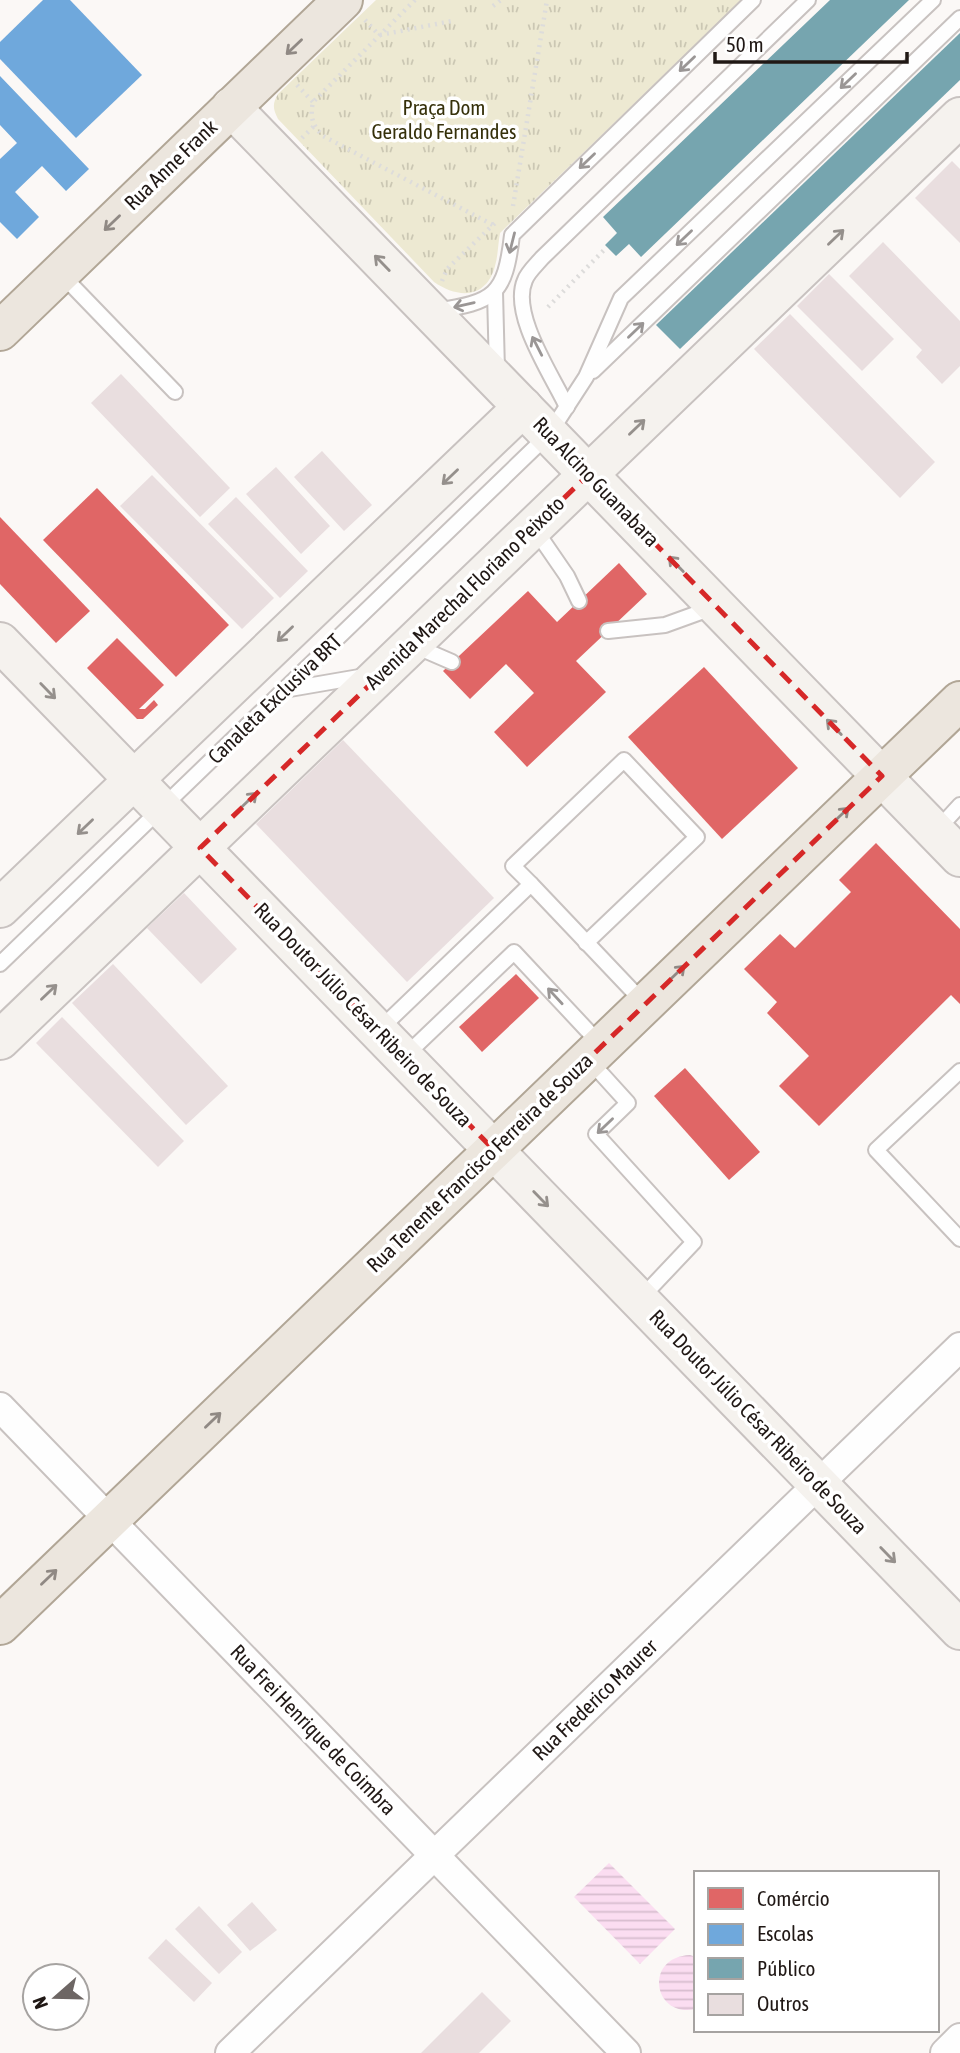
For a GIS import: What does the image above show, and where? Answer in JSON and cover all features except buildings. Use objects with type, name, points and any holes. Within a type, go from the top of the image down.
[{"type":"main road","name":"Rua Anne Frank","points":[[0,331],[343,0]]},
{"type":"main road","name":"Rua Alcino Guanabara","points":[[231,107],[430,311],[503,407],[558,420],[588,475],[881,776],[952,831]]},
{"type":"main road","name":"Avenida Marechal Floriano Peixoto","points":[[0,1040],[960,117]]},
{"type":"main road","points":[[0,908],[134,780],[503,407]]},
{"type":"main road","name":"Rua Doutor Júlio César Ribeiro de Souza","points":[[0,642],[960,1630]]},
{"type":"main road","name":"Rua Tenente Francisco Ferreira de Souza","points":[[0,1625],[960,701]]},
{"type":"street","name":"Rua Frederico Maurer","points":[[230,2053],[960,1347]]},
{"type":"street","name":"Rua Frei Henrique de Coimbra","points":[[0,1407],[626,2053]]},
{"type":"street","points":[[944,2053],[960,2038]]},
{"type":"lane","points":[[430,311],[467,306],[495,292],[505,279],[512,235],[753,0]]},
{"type":"lane","points":[[558,420],[521,302],[525,279],[542,258],[808,0]]},
{"type":"lane","points":[[586,377],[621,298],[933,0]]},
{"type":"lane","points":[[586,377],[960,18]]},
{"type":"lane","points":[[60,273],[174,392]]},
{"type":"lane","points":[[495,292],[503,407]]},
{"type":"lane","name":"Canaleta Exclusiva BRT","points":[[0,964],[558,420],[586,377]]},
{"type":"lane","points":[[533,527],[567,576],[579,601]]},
{"type":"lane","points":[[608,631],[665,625],[716,606]]},
{"type":"lane","points":[[411,645],[453,663]]},
{"type":"lane","points":[[284,690],[381,674]]},
{"type":"lane","points":[[586,943],[697,837],[624,761],[513,866],[531,884],[586,943],[645,1004]]},
{"type":"lane","points":[[391,1044],[531,884]]},
{"type":"lane","points":[[391,1044],[514,952],[595,1052],[628,1103],[596,1134],[694,1242],[639,1300]]},
{"type":"lane","points":[[960,1072],[876,1150],[960,1239]]},
{"type":"path","points":[[415,0],[313,102],[311,115],[314,127],[323,136],[493,225]]},
{"type":"path","points":[[493,6],[501,0]]},
{"type":"path","points":[[513,207],[547,0]]},
{"type":"path","points":[[379,35],[452,21]]},
{"type":"path","points":[[548,307],[607,247]]},
{"type":"highlighted area","points":[[588,475],[882,776],[494,1150],[200,848]]},
{"type":"green space","name":"Praça Dom Geraldo Fernandes","points":[[376,0],[742,0],[500,233],[491,277],[478,290],[461,293],[434,282],[278,119],[275,112],[274,104],[278,94]]},
{"type":"shaded area","points":[[609,1863],[675,1929],[640,1964],[574,1897]]},
{"type":"shaded area","points":[[694,1956],[694,2009],[681,2010],[670,2005],[663,1997],[659,1986],[660,1976],[665,1966],[675,1958]]}]
